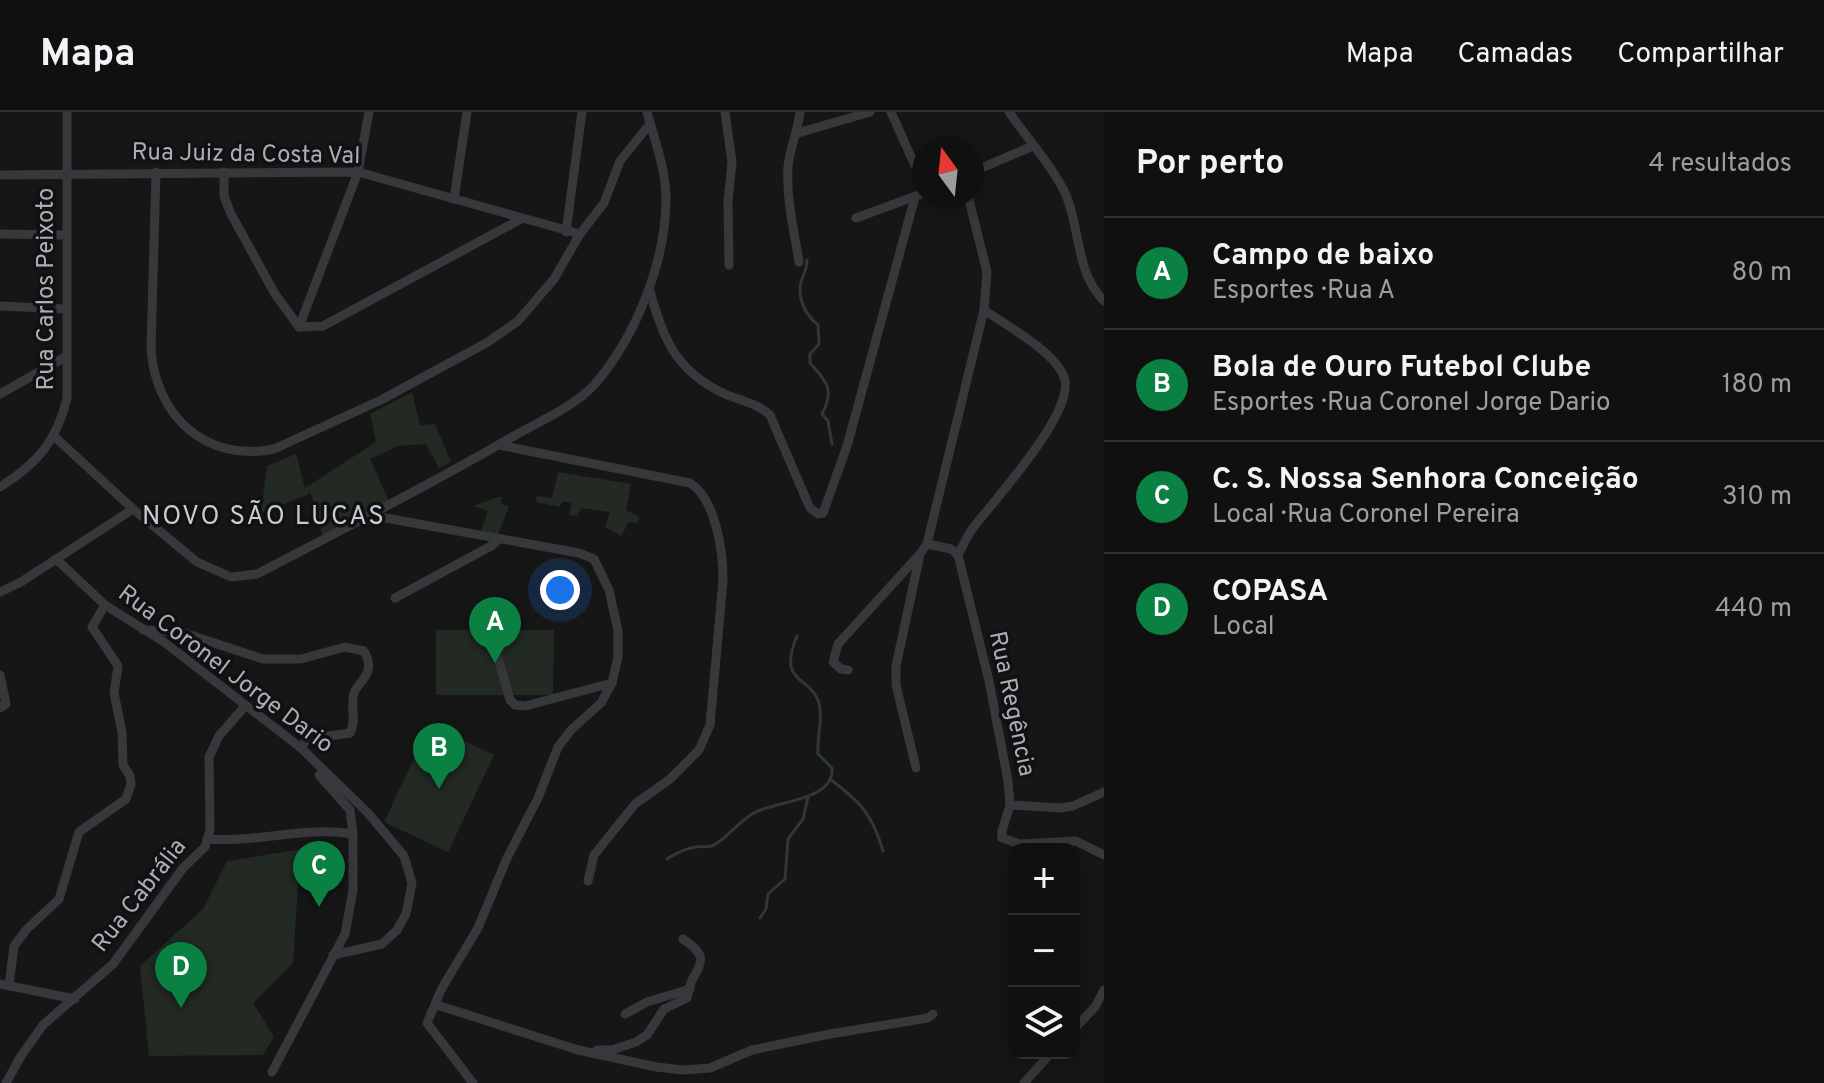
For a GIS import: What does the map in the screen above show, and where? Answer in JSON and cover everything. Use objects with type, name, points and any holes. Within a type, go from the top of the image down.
[{"type":"street","name":"Rua Carlos Peixoto","points":[[0,487],[28,468],[55,437],[67,398],[67,112]]},
{"type":"street","points":[[299,327],[358,172],[369,112]]},
{"type":"street","points":[[454,199],[467,112]]},
{"type":"street","points":[[566,232],[582,112]]},
{"type":"street","points":[[55,437],[133,509],[197,562],[231,577],[257,574],[499,445],[581,397],[595,384],[650,291],[662,239],[666,194],[647,112]]},
{"type":"street","points":[[799,262],[788,177],[800,112]]},
{"type":"street","points":[[798,133],[870,112]]},
{"type":"street","points":[[891,112],[912,159]]},
{"type":"street","points":[[1009,112],[1066,196],[1089,282],[1104,301]]},
{"type":"street","points":[[722,114],[732,162],[728,201],[729,265]]},
{"type":"street","points":[[156,172],[151,348],[157,386],[189,431],[240,452],[257,452],[274,449],[381,400],[488,342],[518,321],[554,279],[580,234],[604,203],[620,161],[650,124]]},
{"type":"street","points":[[984,167],[1033,146]]},
{"type":"street","points":[[224,172],[224,196],[231,214],[279,301],[299,327]]},
{"type":"street","name":"Rua Juiz da Costa Val","points":[[0,175],[358,172],[580,234]]},
{"type":"street","points":[[856,218],[912,198]]},
{"type":"street","points":[[650,291],[671,349],[686,371],[726,394],[762,408],[770,415],[810,508],[818,514],[823,513],[847,446],[915,208]]},
{"type":"street","points":[[848,670],[841,669],[833,662],[838,644],[927,544],[984,310],[987,272],[971,208]]},
{"type":"street","points":[[299,327],[323,326],[521,219]]},
{"type":"street","points":[[0,234],[65,235]]},
{"type":"street","points":[[0,306],[66,309]]},
{"type":"street","points":[[927,544],[951,549],[958,555],[970,531],[1050,427],[1064,398],[1066,384],[1058,365],[984,310]]},
{"type":"street","points":[[0,394],[67,356]]},
{"type":"street","points":[[499,445],[690,483],[698,488],[705,500],[723,558],[710,725],[699,750],[670,779],[635,804],[602,845],[591,863],[588,881]]},
{"type":"street","points":[[0,592],[21,582],[133,509]]},
{"type":"street","points":[[369,515],[579,553],[598,563],[609,590],[618,631],[618,657],[612,683],[601,703],[571,730],[558,747],[478,928],[442,988],[427,1023],[473,1083]]},
{"type":"street","points":[[395,598],[499,539]]},
{"type":"street","points":[[916,768],[896,685],[896,666],[920,554]]},
{"type":"street","name":"Rua Regência","points":[[958,555],[994,702],[1010,805],[1002,838],[1014,843]]},
{"type":"street","name":"Rua Coronel Jorge Dario","points":[[56,559],[105,605],[164,642],[301,748],[368,813],[404,856],[410,873],[409,901],[397,930],[382,944],[333,955]]},
{"type":"street","points":[[75,999],[4,985],[14,946],[59,899],[79,832],[126,799],[131,784],[123,765],[122,732],[114,693],[117,663],[92,627],[105,605]]},
{"type":"street","points":[[141,630],[181,632],[263,659],[301,659],[345,647],[364,651],[368,672],[355,688],[354,726],[350,733],[307,739],[301,748]]},
{"type":"street","points":[[492,637],[510,700],[515,705],[525,706],[612,683]]},
{"type":"street","points":[[0,675],[5,693],[2,708]]},
{"type":"street","name":"Rua Cabrália","points":[[6,1083],[43,1025],[113,964],[183,868],[205,847],[210,830],[209,757],[219,736],[245,706]]},
{"type":"street","points":[[272,1072],[345,934],[353,890],[350,810],[319,775]]},
{"type":"street","points":[[1010,805],[1061,808],[1104,792]]},
{"type":"street","points":[[207,839],[233,841],[333,830],[353,834]]},
{"type":"street","name":"Rua Regência","points":[[1054,843],[1076,841],[1104,855]]},
{"type":"street","points":[[574,1049],[612,1050],[636,1042],[647,1035],[664,1009],[687,998],[691,982],[699,971],[700,957],[697,948],[683,939]]},
{"type":"street","points":[[625,1014],[647,1002],[690,989]]},
{"type":"street","points":[[1080,1020],[1095,1007],[1104,990]]},
{"type":"street","points":[[437,1005],[574,1049],[683,1070],[710,1068],[752,1050],[928,1018],[933,1014]]},
{"type":"street","points":[[1024,1083],[1046,1059]]},
{"type":"shaded area","points":[[412,392],[420,425],[435,424],[451,462],[439,468],[426,444],[398,446],[370,459],[389,501],[323,537],[310,490],[309,494],[261,513],[267,466],[296,454],[305,488],[376,442],[370,414]]},
{"type":"shaded area","points":[[558,472],[631,484],[626,510],[639,517],[638,523],[629,522],[621,536],[605,527],[610,512],[581,508],[577,516],[569,515],[572,502],[562,502],[560,507],[536,502],[537,496],[552,498]]},
{"type":"shaded area","points":[[502,497],[501,504],[509,506],[498,535],[480,533],[488,511],[474,506]]},
{"type":"shaded area","points":[[436,630],[554,630],[553,695],[436,695]]},
{"type":"shaded area","points":[[430,725],[494,755],[448,852],[384,822]]},
{"type":"shaded area","points":[[315,847],[298,884],[293,963],[253,1003],[274,1037],[263,1055],[149,1056],[140,966],[203,909],[227,861]]},
{"type":"waterway","points":[[807,260],[800,285],[801,298],[805,310],[818,325],[819,344],[810,354],[810,363],[827,387],[828,399],[822,414],[828,421],[832,444]]},
{"type":"waterway","points":[[667,859],[692,848],[714,845],[752,814],[813,794],[830,779],[832,768],[818,754],[820,714],[817,698],[794,673],[791,664],[797,636]]},
{"type":"waterway","points":[[830,779],[864,809],[883,851]]},
{"type":"waterway","points":[[760,918],[766,909],[768,894],[785,879],[788,839],[803,819],[808,797]]},
{"type":"place","name":"Campo de baixo","points":[[495,663]]},
{"type":"place","name":"Bola de Ouro Futebol Clube","points":[[439,789]]},
{"type":"place","name":"C. S. Nossa Senhora Conceição","points":[[319,907]]},
{"type":"place","name":"COPASA","points":[[181,1008]]},
{"type":"district","name":"NOVO SÃO LUCAS","points":[[264,517]]}]
